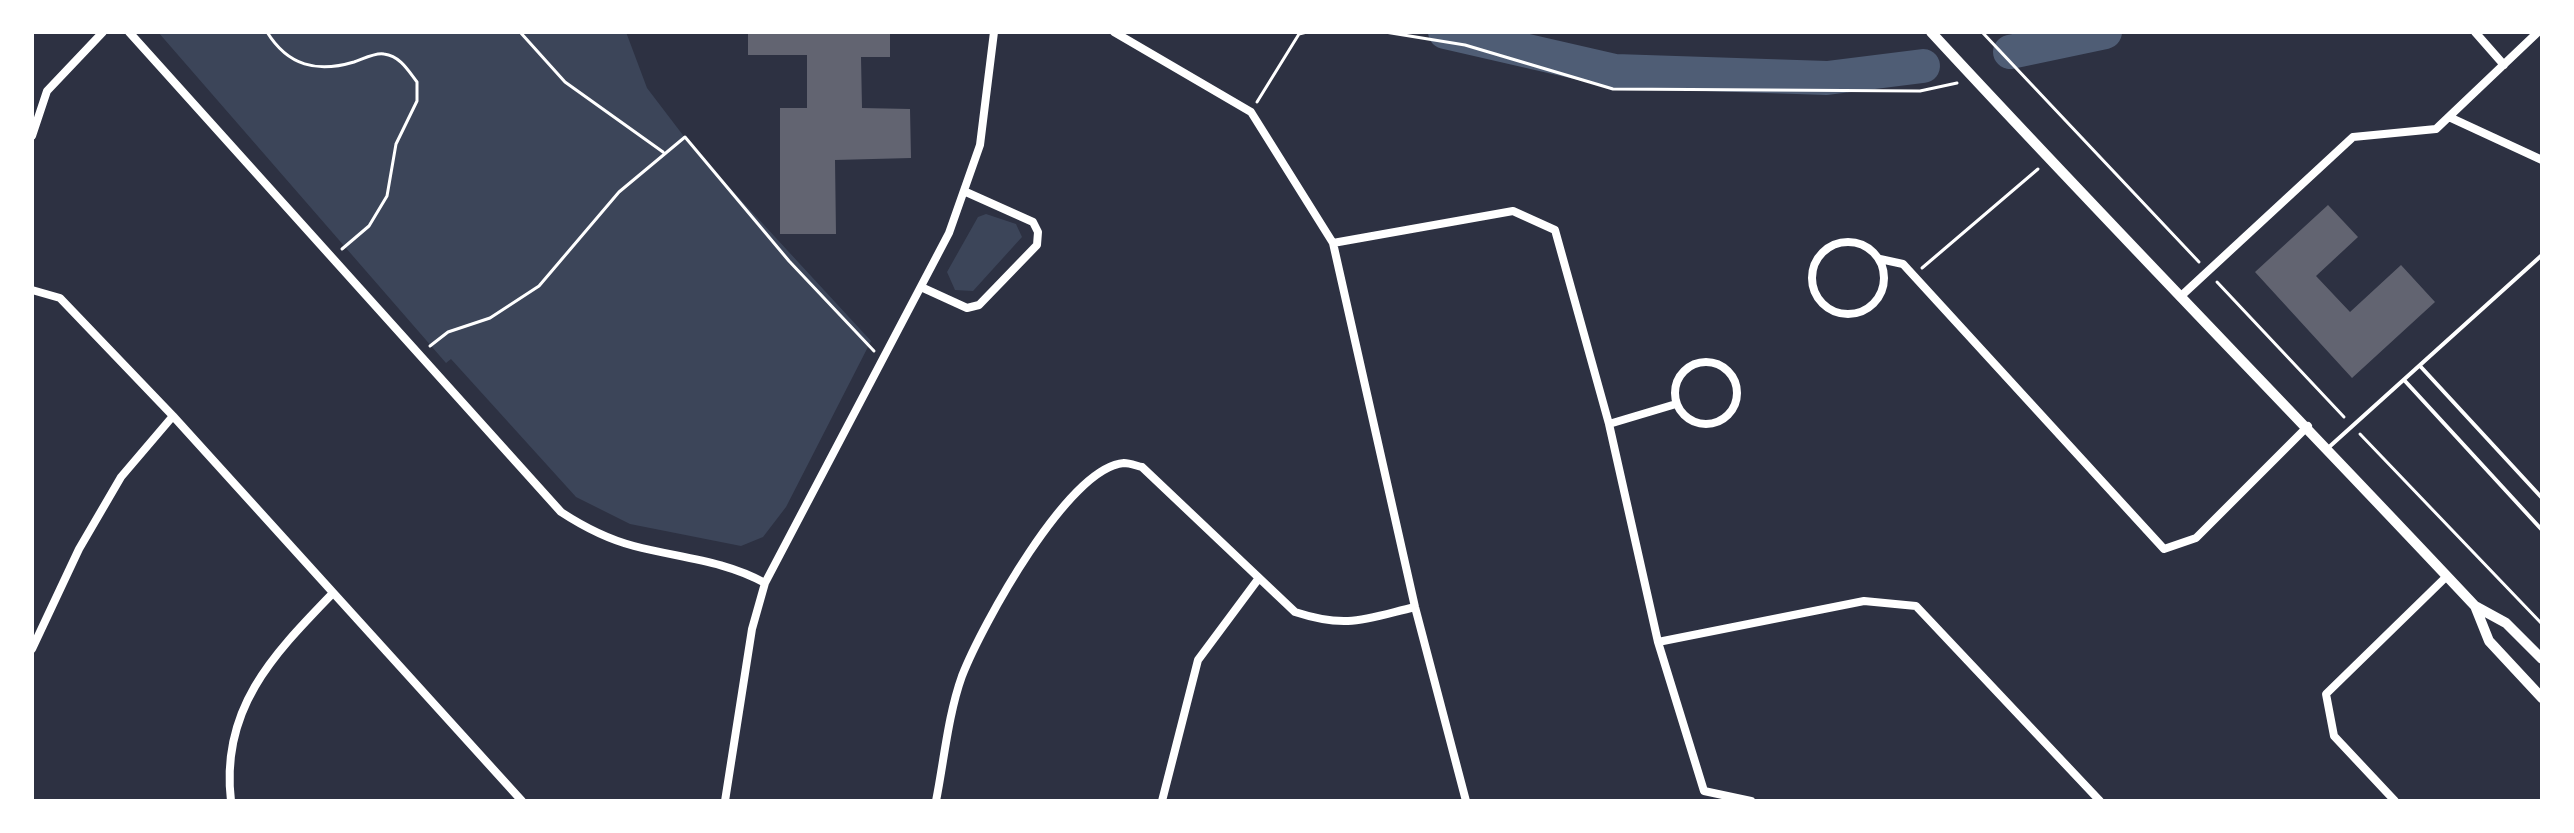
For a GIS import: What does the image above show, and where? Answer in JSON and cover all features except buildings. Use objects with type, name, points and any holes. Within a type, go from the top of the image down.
[{"type":"street","points":[[32,136],[47,91],[103,32]]},
{"type":"street","points":[[129,32],[330,259],[561,512],[590,530],[633,546],[724,564],[765,583]]},
{"type":"street","points":[[725,801],[752,629],[765,583],[921,287],[966,192],[980,145],[994,32]]},
{"type":"street","points":[[1114,32],[1251,112],[1333,243],[1415,607],[1466,801]]},
{"type":"street","points":[[1931,32],[2243,365],[2308,426],[2475,606],[2506,623],[2542,659]]},
{"type":"street","points":[[2475,32],[2504,65]]},
{"type":"street","points":[[2180,297],[2353,137],[2436,129],[2538,32]]},
{"type":"street","points":[[2449,117],[2542,160]]},
{"type":"street","points":[[921,287],[967,308],[979,305],[1037,245],[1038,232],[1033,222],[966,192]]},
{"type":"street","points":[[1333,243],[1513,211],[1555,230],[1609,424],[1658,642],[1704,791],[1751,801]]},
{"type":"street","points":[[1880,259],[1885,282],[1875,303],[1865,310],[1853,314],[1830,309],[1814,291],[1812,280],[1818,257],[1837,243],[1861,244],[1880,259],[1903,264],[2164,549],[2196,538],[2308,426]]},
{"type":"street","points":[[32,290],[60,298],[173,416],[522,801]]},
{"type":"street","points":[[1696,363],[1716,363],[1725,368],[1737,384],[1735,405],[1721,421],[1710,424],[1690,420],[1676,404],[1675,384],[1680,374],[1696,363]]},
{"type":"street","points":[[1609,424],[1676,404]]},
{"type":"street","points":[[32,649],[79,549],[121,477],[173,416]]},
{"type":"street","points":[[936,801],[961,679],[982,631],[1049,521],[1105,470],[1124,463],[1142,467],[1295,612],[1327,623],[1346,624],[1415,607]]},
{"type":"street","points":[[2395,801],[2334,736],[2326,694],[2447,576]]},
{"type":"street","points":[[1162,801],[1198,660],[1259,578]]},
{"type":"street","points":[[231,801],[230,770],[239,717],[269,660],[332,594]]},
{"type":"street","points":[[1658,642],[1864,601],[1916,606],[2100,801]]},
{"type":"street","points":[[2475,606],[2489,641],[2542,698]]},
{"type":"lane","points":[[2328,448],[2542,255]]},
{"type":"lane","points":[[2421,367],[2542,498]]},
{"type":"lane","points":[[2405,381],[2542,530]]},
{"type":"path","points":[[267,32],[275,45],[299,63],[330,69],[382,53],[399,59],[417,82],[417,101],[396,144],[387,196],[369,226],[330,259]]},
{"type":"path","points":[[520,32],[565,82],[663,152]]},
{"type":"path","points":[[1251,112],[1299,34],[1307,32]]},
{"type":"path","points":[[1385,32],[1465,45],[1613,89],[1920,91],[1974,79]]},
{"type":"path","points":[[1982,32],[2542,624]]},
{"type":"path","points":[[417,355],[448,332],[490,318],[539,286],[619,192],[663,152],[685,137],[789,261],[881,358]]},
{"type":"path","points":[[1913,276],[2050,159]]},
{"type":"shaded area","points":[[158,32],[626,32],[647,88],[692,147],[871,341],[786,507],[763,537],[741,546],[630,524],[576,497],[451,359],[446,363]]},
{"type":"shaded area","points":[[986,214],[1016,224],[1022,237],[973,291],[955,290],[947,272],[978,217]]},
{"type":"waterway","points":[[1445,32],[1615,71],[1827,78],[1923,66]]},
{"type":"waterway","points":[[2010,52],[2105,32]]}]
